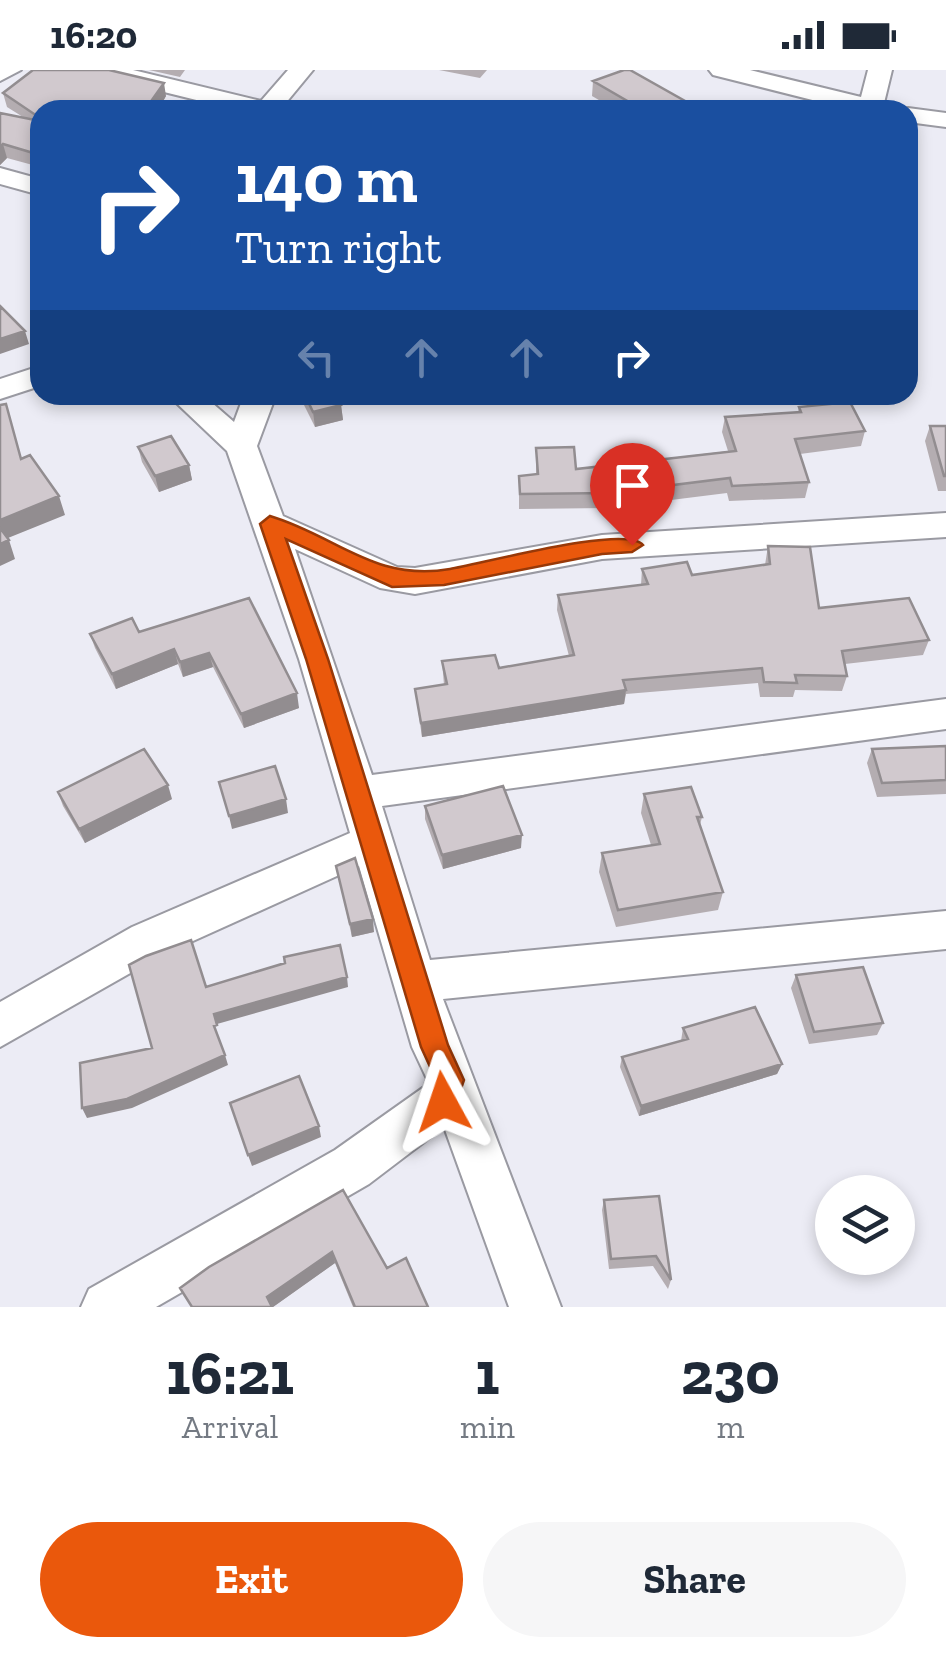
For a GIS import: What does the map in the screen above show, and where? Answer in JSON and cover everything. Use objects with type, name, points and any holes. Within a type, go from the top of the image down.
[{"type":"street","points":[[0,74],[9,70]]},
{"type":"street","points":[[103,70],[226,100]]},
{"type":"street","points":[[276,100],[301,70]]},
{"type":"street","points":[[721,70],[840,100]]},
{"type":"street","points":[[877,100],[880,70]]},
{"type":"street","points":[[918,116],[946,120]]},
{"type":"street","points":[[0,176],[30,184]]},
{"type":"street","points":[[0,389],[30,379]]},
{"type":"street","points":[[195,405],[241,446],[357,793],[435,1047],[535,1307]]},
{"type":"street","points":[[241,446],[256,405]]},
{"type":"street","points":[[270,524],[392,579],[415,580],[602,546],[946,525]]},
{"type":"street","points":[[357,793],[946,714]]},
{"type":"street","points":[[0,1026],[147,941],[372,842]]},
{"type":"street","points":[[415,982],[946,930]]},
{"type":"street","points":[[106,1307],[352,1167],[443,1102],[450,1080]]},
{"type":"building","points":[[33,70],[109,70],[164,83],[152,100],[30,100],[30,111],[3,93]]},
{"type":"building","points":[[630,70],[683,100],[626,100],[593,81]]},
{"type":"building","points":[[0,113],[30,119],[30,152],[3,144],[0,147]]},
{"type":"building","points":[[0,306],[25,331],[0,339]]},
{"type":"building","points":[[6,404],[21,459],[30,455],[59,496],[0,520],[0,405]]},
{"type":"building","points":[[310,405],[341,405],[313,412]]},
{"type":"building","points":[[852,405],[865,431],[795,439],[809,482],[732,486],[730,478],[609,493],[520,494],[519,476],[538,474],[536,448],[574,447],[576,469],[736,451],[725,417],[801,412],[799,407]]},
{"type":"building","points":[[930,426],[946,426],[946,476],[944,476]]},
{"type":"building","points":[[171,436],[189,465],[155,476],[138,447]]},
{"type":"building","points":[[0,528],[9,540],[0,544]]},
{"type":"building","points":[[768,546],[810,547],[819,608],[909,598],[929,640],[842,651],[847,676],[795,675],[797,683],[764,682],[762,668],[623,680],[626,690],[421,723],[415,689],[447,684],[442,661],[495,655],[499,668],[574,655],[558,595],[648,584],[642,569],[687,562],[692,575],[770,564]]},
{"type":"building","points":[[249,598],[297,693],[241,714],[209,653],[180,662],[174,649],[112,674],[90,634],[132,618],[139,632]]},
{"type":"building","points":[[946,746],[946,780],[882,783],[872,749]]},
{"type":"building","points":[[144,749],[168,785],[79,829],[58,792]]},
{"type":"building","points":[[275,766],[286,799],[229,816],[219,782]]},
{"type":"building","points":[[503,786],[522,835],[442,855],[425,806]]},
{"type":"building","points":[[691,787],[702,817],[697,817],[723,892],[618,910],[602,853],[660,844],[644,794]]},
{"type":"building","points":[[355,858],[373,919],[350,924],[336,866]]},
{"type":"building","points":[[191,940],[206,987],[285,963],[284,957],[340,945],[347,977],[214,1014],[214,1026],[225,1055],[127,1099],[82,1108],[80,1063],[152,1048],[129,965]]},
{"type":"building","points":[[863,967],[883,1023],[814,1032],[796,975]]},
{"type":"building","points":[[755,1007],[782,1064],[641,1106],[622,1057],[688,1039],[683,1028]]},
{"type":"building","points":[[299,1076],[319,1126],[248,1155],[230,1103]]},
{"type":"building","points":[[343,1190],[387,1268],[406,1258],[428,1307],[355,1307],[332,1252],[267,1297],[272,1307],[192,1307],[180,1288],[209,1267]]},
{"type":"building","points":[[659,1196],[671,1280],[656,1256],[611,1259],[604,1200]]},
{"type":"route","points":[[443,1102],[450,1080],[435,1047],[317,659],[270,524],[392,579],[444,578],[602,546],[632,545]]}]
